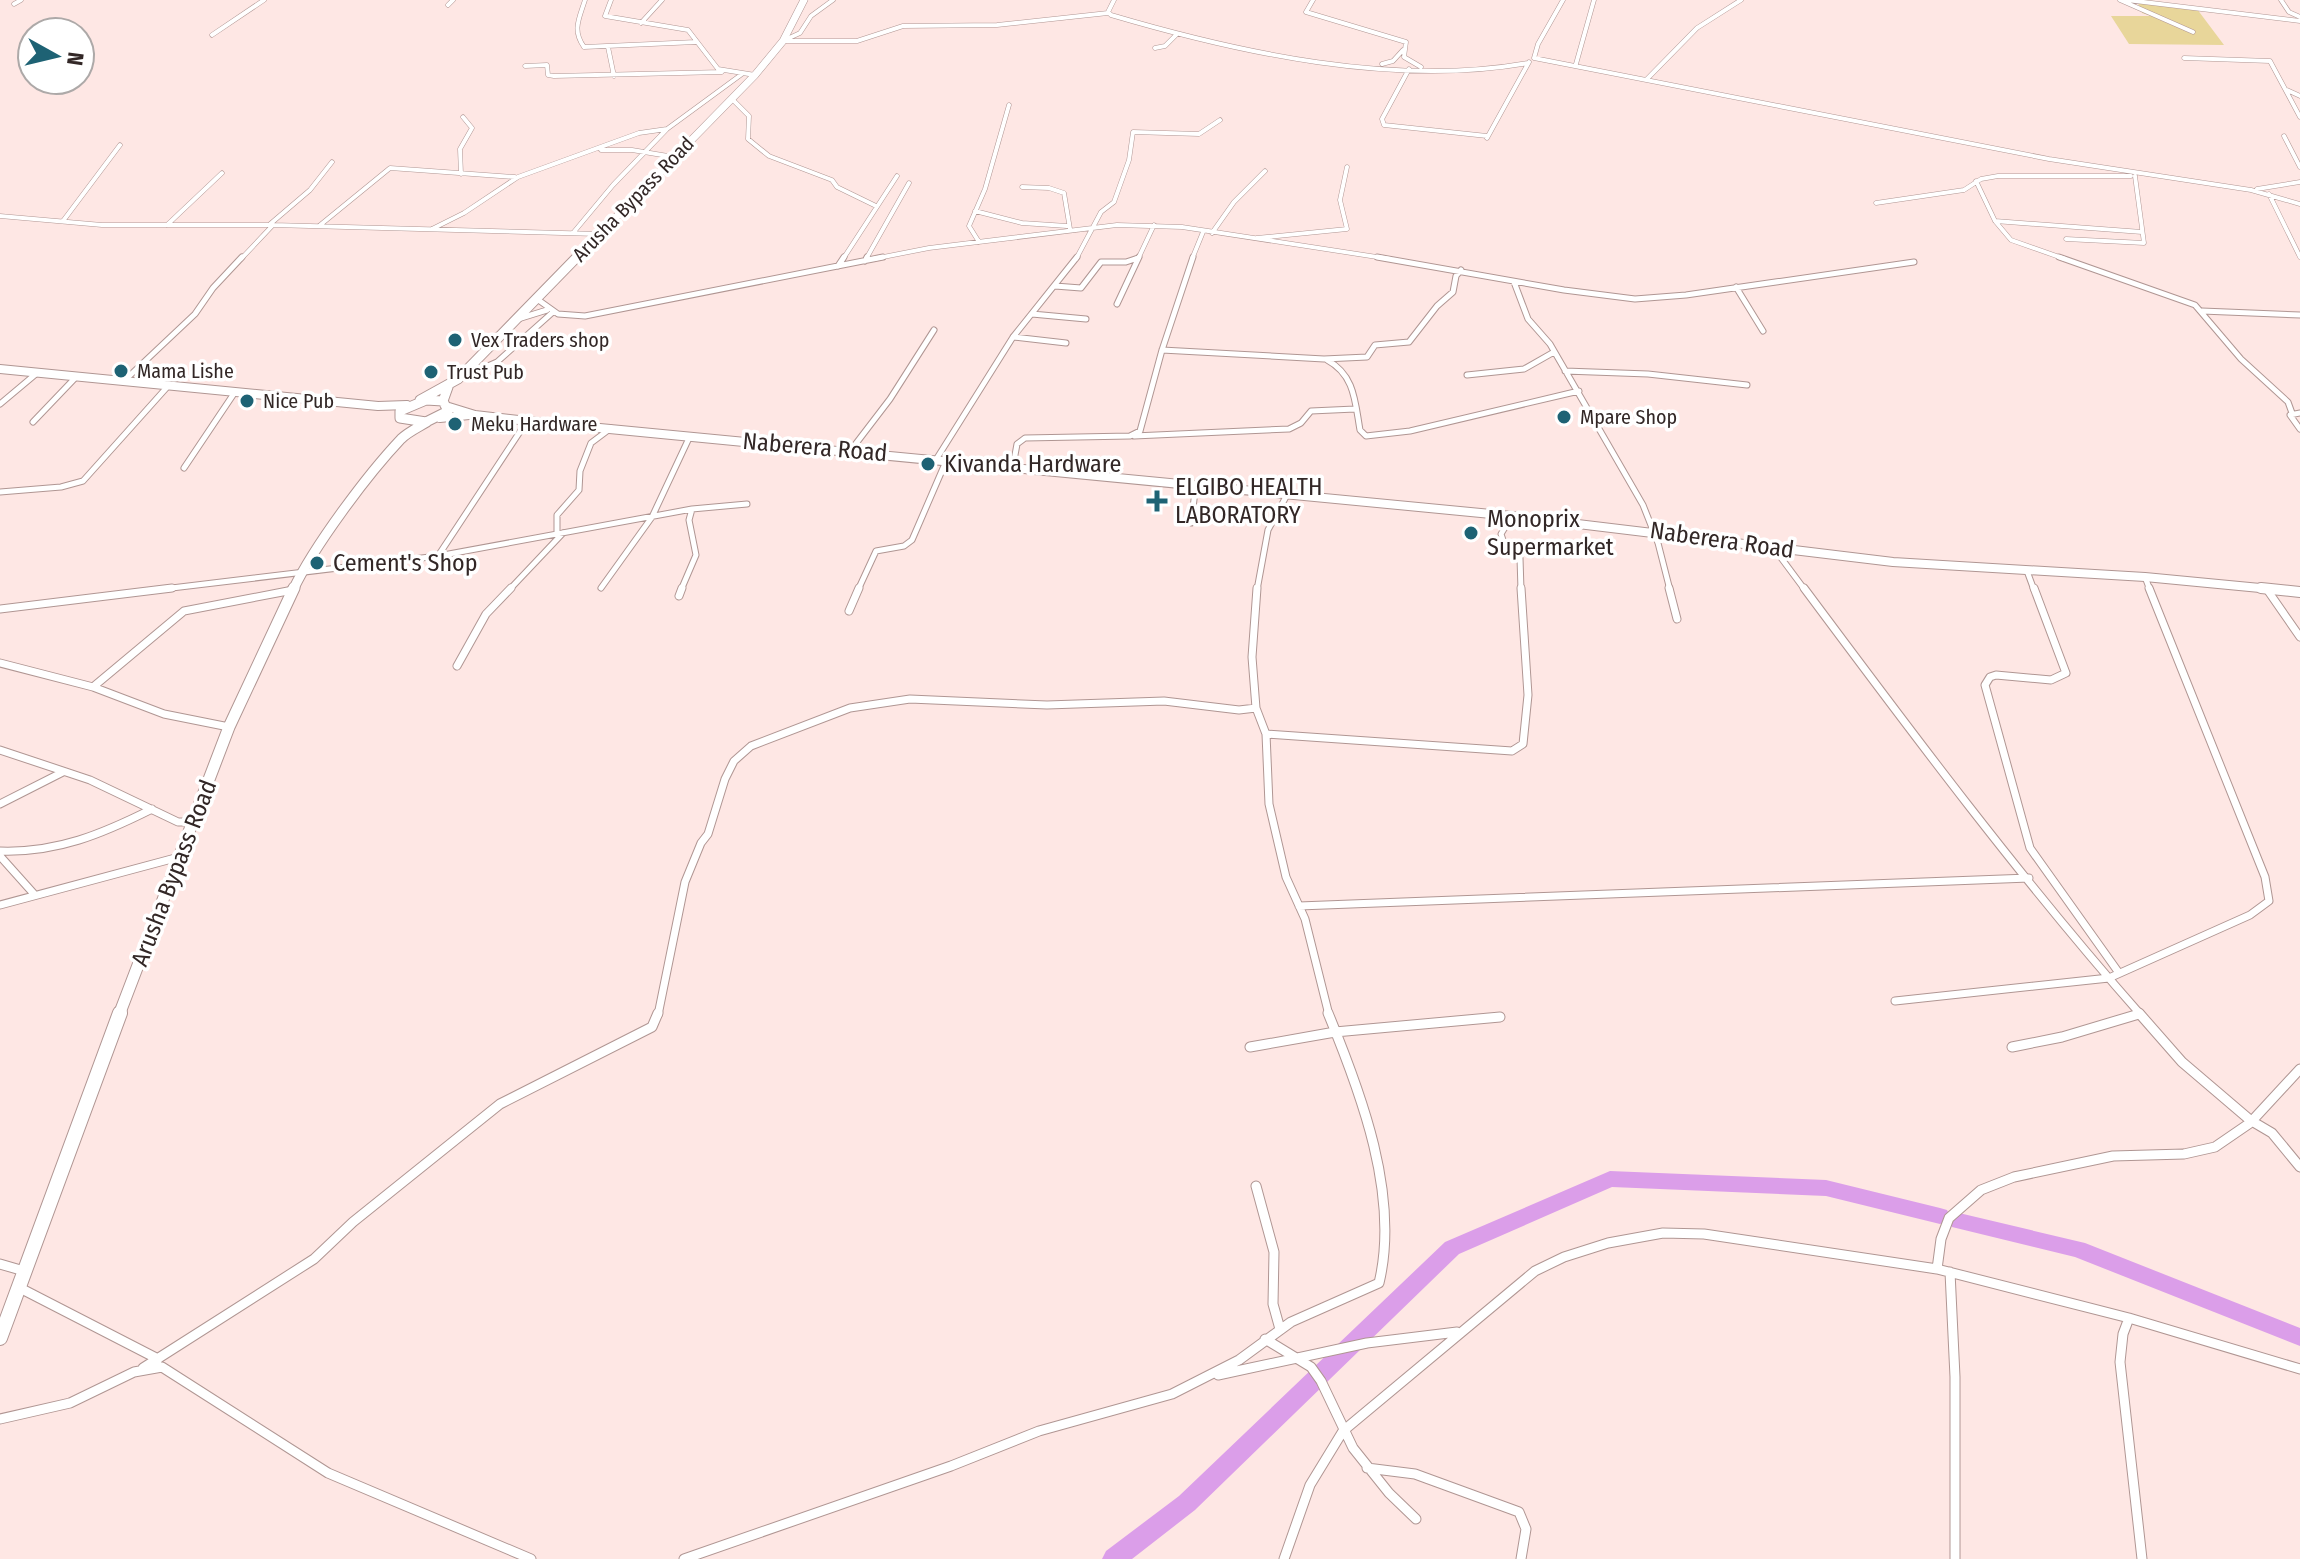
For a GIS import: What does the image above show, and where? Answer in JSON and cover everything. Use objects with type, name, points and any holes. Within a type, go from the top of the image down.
[{"type":"main road","name":"Arusha Bypass Road","points":[[403,437],[402,417],[407,405],[448,387],[458,379],[537,299],[755,75],[783,41],[804,0]]},
{"type":"main road","points":[[440,418],[448,387]]},
{"type":"main road","name":"Arusha Bypass Road","points":[[420,400],[446,404]]},
{"type":"main road","name":"Arusha Bypass Road","points":[[402,417],[427,422]]},
{"type":"main road","name":"Arusha Bypass Road","points":[[0,1338],[229,727],[267,641],[301,573],[403,437],[440,418]]},
{"type":"street","points":[[14,4],[21,0]]},
{"type":"street","points":[[212,35],[264,0]]},
{"type":"street","points":[[448,5],[453,0]]},
{"type":"street","points":[[585,0],[577,21],[576,36],[582,40],[582,46],[696,42]]},
{"type":"street","points":[[611,0],[604,15],[688,30],[711,63],[722,72]]},
{"type":"street","points":[[641,23],[662,0]]},
{"type":"street","points":[[783,41],[799,34],[811,16],[833,0]]},
{"type":"street","points":[[1108,13],[1114,0]]},
{"type":"street","points":[[1313,0],[1306,12],[1407,44],[1393,61],[1367,66]]},
{"type":"street","points":[[1409,69],[1383,115],[1381,122],[1384,125],[1487,138],[1528,63],[1534,58],[1538,44],[1563,0]]},
{"type":"street","points":[[1576,64],[1594,0]]},
{"type":"street","points":[[1647,79],[1697,28],[1741,0]]},
{"type":"street","points":[[2120,0],[2193,32]]},
{"type":"street","points":[[2127,0],[2300,19]]},
{"type":"street","points":[[2281,0],[2289,12],[2300,19]]},
{"type":"street","points":[[783,41],[855,41],[903,26],[997,25],[1108,13],[1252,52],[1367,66],[1427,70],[1490,69],[1528,63]]},
{"type":"street","points":[[1155,48],[1165,46],[1177,34]]},
{"type":"street","points":[[608,47],[614,76]]},
{"type":"street","points":[[1403,50],[1404,57],[1427,70]]},
{"type":"street","points":[[1534,58],[1576,64],[1845,121],[2145,176],[2251,190],[2300,204]]},
{"type":"street","points":[[2184,58],[2268,60],[2300,117]]},
{"type":"street","points":[[525,66],[547,65],[548,75],[552,76],[722,72],[755,75]]},
{"type":"street","points":[[573,233],[667,129],[742,74]]},
{"type":"street","points":[[2287,90],[2300,96]]},
{"type":"street","points":[[732,99],[747,112],[748,139],[761,152],[798,170],[832,180],[837,187],[876,206]]},
{"type":"street","points":[[2292,103],[2300,104]]},
{"type":"street","points":[[979,242],[970,230],[1009,105]]},
{"type":"street","points":[[461,174],[460,149],[472,128],[463,117]]},
{"type":"street","points":[[849,611],[876,551],[904,546],[912,540],[942,459],[1013,337],[1082,251],[1101,212],[1116,199],[1129,160],[1133,132],[1199,134],[1220,120]]},
{"type":"street","points":[[430,230],[453,219],[518,177],[639,133],[667,129]]},
{"type":"street","points":[[2284,136],[2300,167]]},
{"type":"street","points":[[63,221],[120,145]]},
{"type":"street","points":[[595,150],[674,157]]},
{"type":"street","points":[[125,380],[195,314],[219,281],[271,225],[310,190],[332,162]]},
{"type":"street","points":[[1243,239],[1347,229],[1340,200],[1347,167]]},
{"type":"street","points":[[319,226],[388,168],[518,177]]},
{"type":"street","points":[[1212,233],[1234,202],[1265,171]]},
{"type":"street","points":[[167,225],[194,196],[222,173]]},
{"type":"street","points":[[1876,203],[1964,190],[1976,181],[2028,174],[2145,176]]},
{"type":"street","points":[[838,266],[897,176]]},
{"type":"street","points":[[2066,239],[2144,242],[2135,176]]},
{"type":"street","points":[[1976,181],[1995,221],[2017,243],[2170,294],[2202,311],[2241,359],[2288,402],[2291,418],[2300,429]]},
{"type":"street","points":[[2251,190],[2300,182]]},
{"type":"street","points":[[865,261],[909,183]]},
{"type":"street","points":[[1022,187],[1054,189],[1064,193],[1070,228]]},
{"type":"street","points":[[2269,194],[2300,257]]},
{"type":"street","points":[[975,211],[1022,223],[1070,228]]},
{"type":"street","points":[[0,216],[167,225],[598,234]]},
{"type":"street","points":[[1995,221],[2142,232]]},
{"type":"street","points":[[1117,304],[1154,225]]},
{"type":"street","points":[[515,320],[550,311],[585,316],[865,261],[1070,228],[1094,227],[1154,225],[1635,299],[1914,262]]},
{"type":"street","points":[[1132,436],[1140,431],[1184,278],[1203,232]]},
{"type":"street","points":[[1055,286],[1079,288],[1101,262],[1126,262],[1138,258]]},
{"type":"street","points":[[1162,350],[1324,359],[1370,356],[1371,347],[1375,345],[1409,342],[1437,306],[1453,292],[1456,276],[1461,270]]},
{"type":"street","points":[[1514,282],[1528,319],[1579,391],[1586,411],[1643,505],[1677,619]]},
{"type":"street","points":[[1736,287],[1763,331]]},
{"type":"street","points":[[537,299],[550,311]]},
{"type":"street","points":[[458,379],[474,376],[487,368],[550,311]]},
{"type":"street","points":[[2202,311],[2300,315]]},
{"type":"street","points":[[1032,314],[1086,319]]},
{"type":"street","points":[[851,450],[890,399],[934,330]]},
{"type":"street","points":[[1013,337],[1066,343]]},
{"type":"street","points":[[1467,375],[1524,369],[1554,352]]},
{"type":"street","points":[[1324,359],[1338,364],[1351,378],[1361,433],[1375,436],[1430,427],[1579,391]]},
{"type":"street","points":[[0,369],[378,406],[407,405]]},
{"type":"street","points":[[1565,371],[1659,375],[1747,385]]},
{"type":"street","points":[[0,404],[37,373]]},
{"type":"street","points":[[33,422],[77,376]]},
{"type":"street","points":[[0,492],[61,487],[83,481],[169,385]]},
{"type":"street","points":[[184,468],[235,392]]},
{"type":"street","name":"Naberera Road","points":[[446,404],[475,415]]},
{"type":"street","points":[[378,406],[402,417]]},
{"type":"street","points":[[1013,466],[1017,444],[1025,438],[1289,429],[1301,423],[1311,411],[1355,409]]},
{"type":"street","points":[[2292,413],[2300,413]]},
{"type":"street","name":"Naberera Road","points":[[440,418],[475,415],[1288,493],[1653,531],[1893,562],[2145,577],[2300,592]]},
{"type":"street","points":[[438,556],[527,421]]},
{"type":"street","points":[[560,534],[557,515],[579,490],[580,471],[586,452],[595,439],[611,428]]},
{"type":"street","points":[[601,588],[652,517],[690,436]]},
{"type":"street","points":[[1191,523],[1196,484]]},
{"type":"street","points":[[1208,1378],[1280,1329],[1379,1283],[1385,1265],[1377,1154],[1346,1056],[1325,1005],[1308,930],[1286,877],[1269,804],[1266,734],[1256,708],[1252,657],[1258,579],[1268,530],[1288,493]]},
{"type":"street","points":[[0,609],[438,556],[692,509],[747,504]]},
{"type":"street","points":[[679,596],[696,555],[689,520],[692,509]]},
{"type":"street","points":[[1266,734],[1512,751],[1523,744],[1529,721],[1530,689],[1523,643],[1520,558],[1501,535],[1512,516]]},
{"type":"street","points":[[457,666],[486,614],[560,534]]},
{"type":"street","points":[[1773,547],[1925,750],[2139,1014],[2182,1062],[2250,1120],[2279,1139],[2300,1167]]},
{"type":"street","points":[[2027,571],[2066,673],[2051,680],[1996,675],[1990,677],[1985,685],[2030,848],[2119,973]]},
{"type":"street","points":[[1895,1001],[2109,978],[2250,915],[2269,901],[2265,877],[2145,577]]},
{"type":"street","points":[[2266,588],[2300,637]]},
{"type":"street","points":[[93,687],[184,611],[293,590]]},
{"type":"street","points":[[0,663],[93,687],[164,714],[229,727]]},
{"type":"street","points":[[0,1419],[92,1394],[158,1359],[314,1259],[353,1222],[500,1104],[652,1027],[658,1015],[685,882],[701,843],[708,834],[715,802],[725,779],[734,761],[751,746],[850,708],[910,699],[1047,705],[1164,701],[1239,710],[1256,708]]},
{"type":"street","points":[[0,750],[63,772],[178,822],[193,822]]},
{"type":"street","points":[[0,804],[63,772]]},
{"type":"street","points":[[0,854],[65,848],[152,809]]},
{"type":"street","points":[[0,854],[34,894]]},
{"type":"street","points":[[0,905],[180,857]]},
{"type":"street","points":[[1299,906],[2029,878]]},
{"type":"street","points":[[2012,1047],[2062,1037],[2139,1014]]},
{"type":"street","points":[[1250,1047],[1335,1032],[1500,1017]]},
{"type":"street","points":[[1937,1269],[1942,1235],[1953,1213],[1972,1195],[2014,1177],[2109,1157],[2197,1153],[2214,1148],[2236,1136],[2300,1069]]},
{"type":"street","points":[[1256,1186],[1272,1243],[1275,1270],[1273,1304],[1280,1329]]},
{"type":"street","points":[[1284,1559],[1310,1485],[1343,1431],[1535,1271],[1564,1257],[1608,1243],[1663,1233],[1704,1234],[1937,1269],[2129,1318],[2300,1369]]},
{"type":"street","points":[[0,1264],[24,1271]]},
{"type":"street","points":[[1950,1272],[1955,1377],[1955,1559]]},
{"type":"street","points":[[18,1287],[158,1359]]},
{"type":"street","points":[[2129,1318],[2123,1334],[2120,1362],[2142,1559]]},
{"type":"street","points":[[688,1558],[937,1471],[1039,1431],[1172,1394],[1208,1378],[1297,1356],[1410,1336],[1459,1332]]},
{"type":"street","points":[[1265,1339],[1311,1367],[1321,1381],[1343,1431],[1367,1468],[1416,1519]]},
{"type":"street","points":[[143,1368],[162,1367],[175,1374],[328,1473],[531,1559]]},
{"type":"street","points":[[1367,1468],[1415,1474],[1519,1512],[1526,1529],[1521,1559]]},
{"type":"shaded area","points":[[2137,1],[2197,9],[2224,45],[2129,44],[2111,16],[2151,16],[2142,13]]},
{"type":"waterway","points":[[1114,1559],[1187,1503],[1452,1248],[1610,1179],[1826,1188],[1940,1216]]},
{"type":"waterway","points":[[1959,1221],[2078,1249],[2300,1337]]},
{"type":"place","name":"Vex Traders shop","points":[[455,340]]},
{"type":"place","name":"Mama Lishe","points":[[121,371]]},
{"type":"place","name":"Trust Pub","points":[[431,372]]},
{"type":"place","name":"Nice Pub","points":[[247,401]]},
{"type":"place","name":"Mpare Shop","points":[[1564,417]]},
{"type":"place","name":"Meku Hardware","points":[[455,424]]},
{"type":"place","name":"Kivanda Hardware","points":[[928,464]]},
{"type":"place","name":"ELGIBO HEALTH LABORATORY","points":[[1157,501]]},
{"type":"place","name":"Monoprix Supermarket","points":[[1471,533]]},
{"type":"place","name":"Cement's Shop","points":[[317,563]]}]
